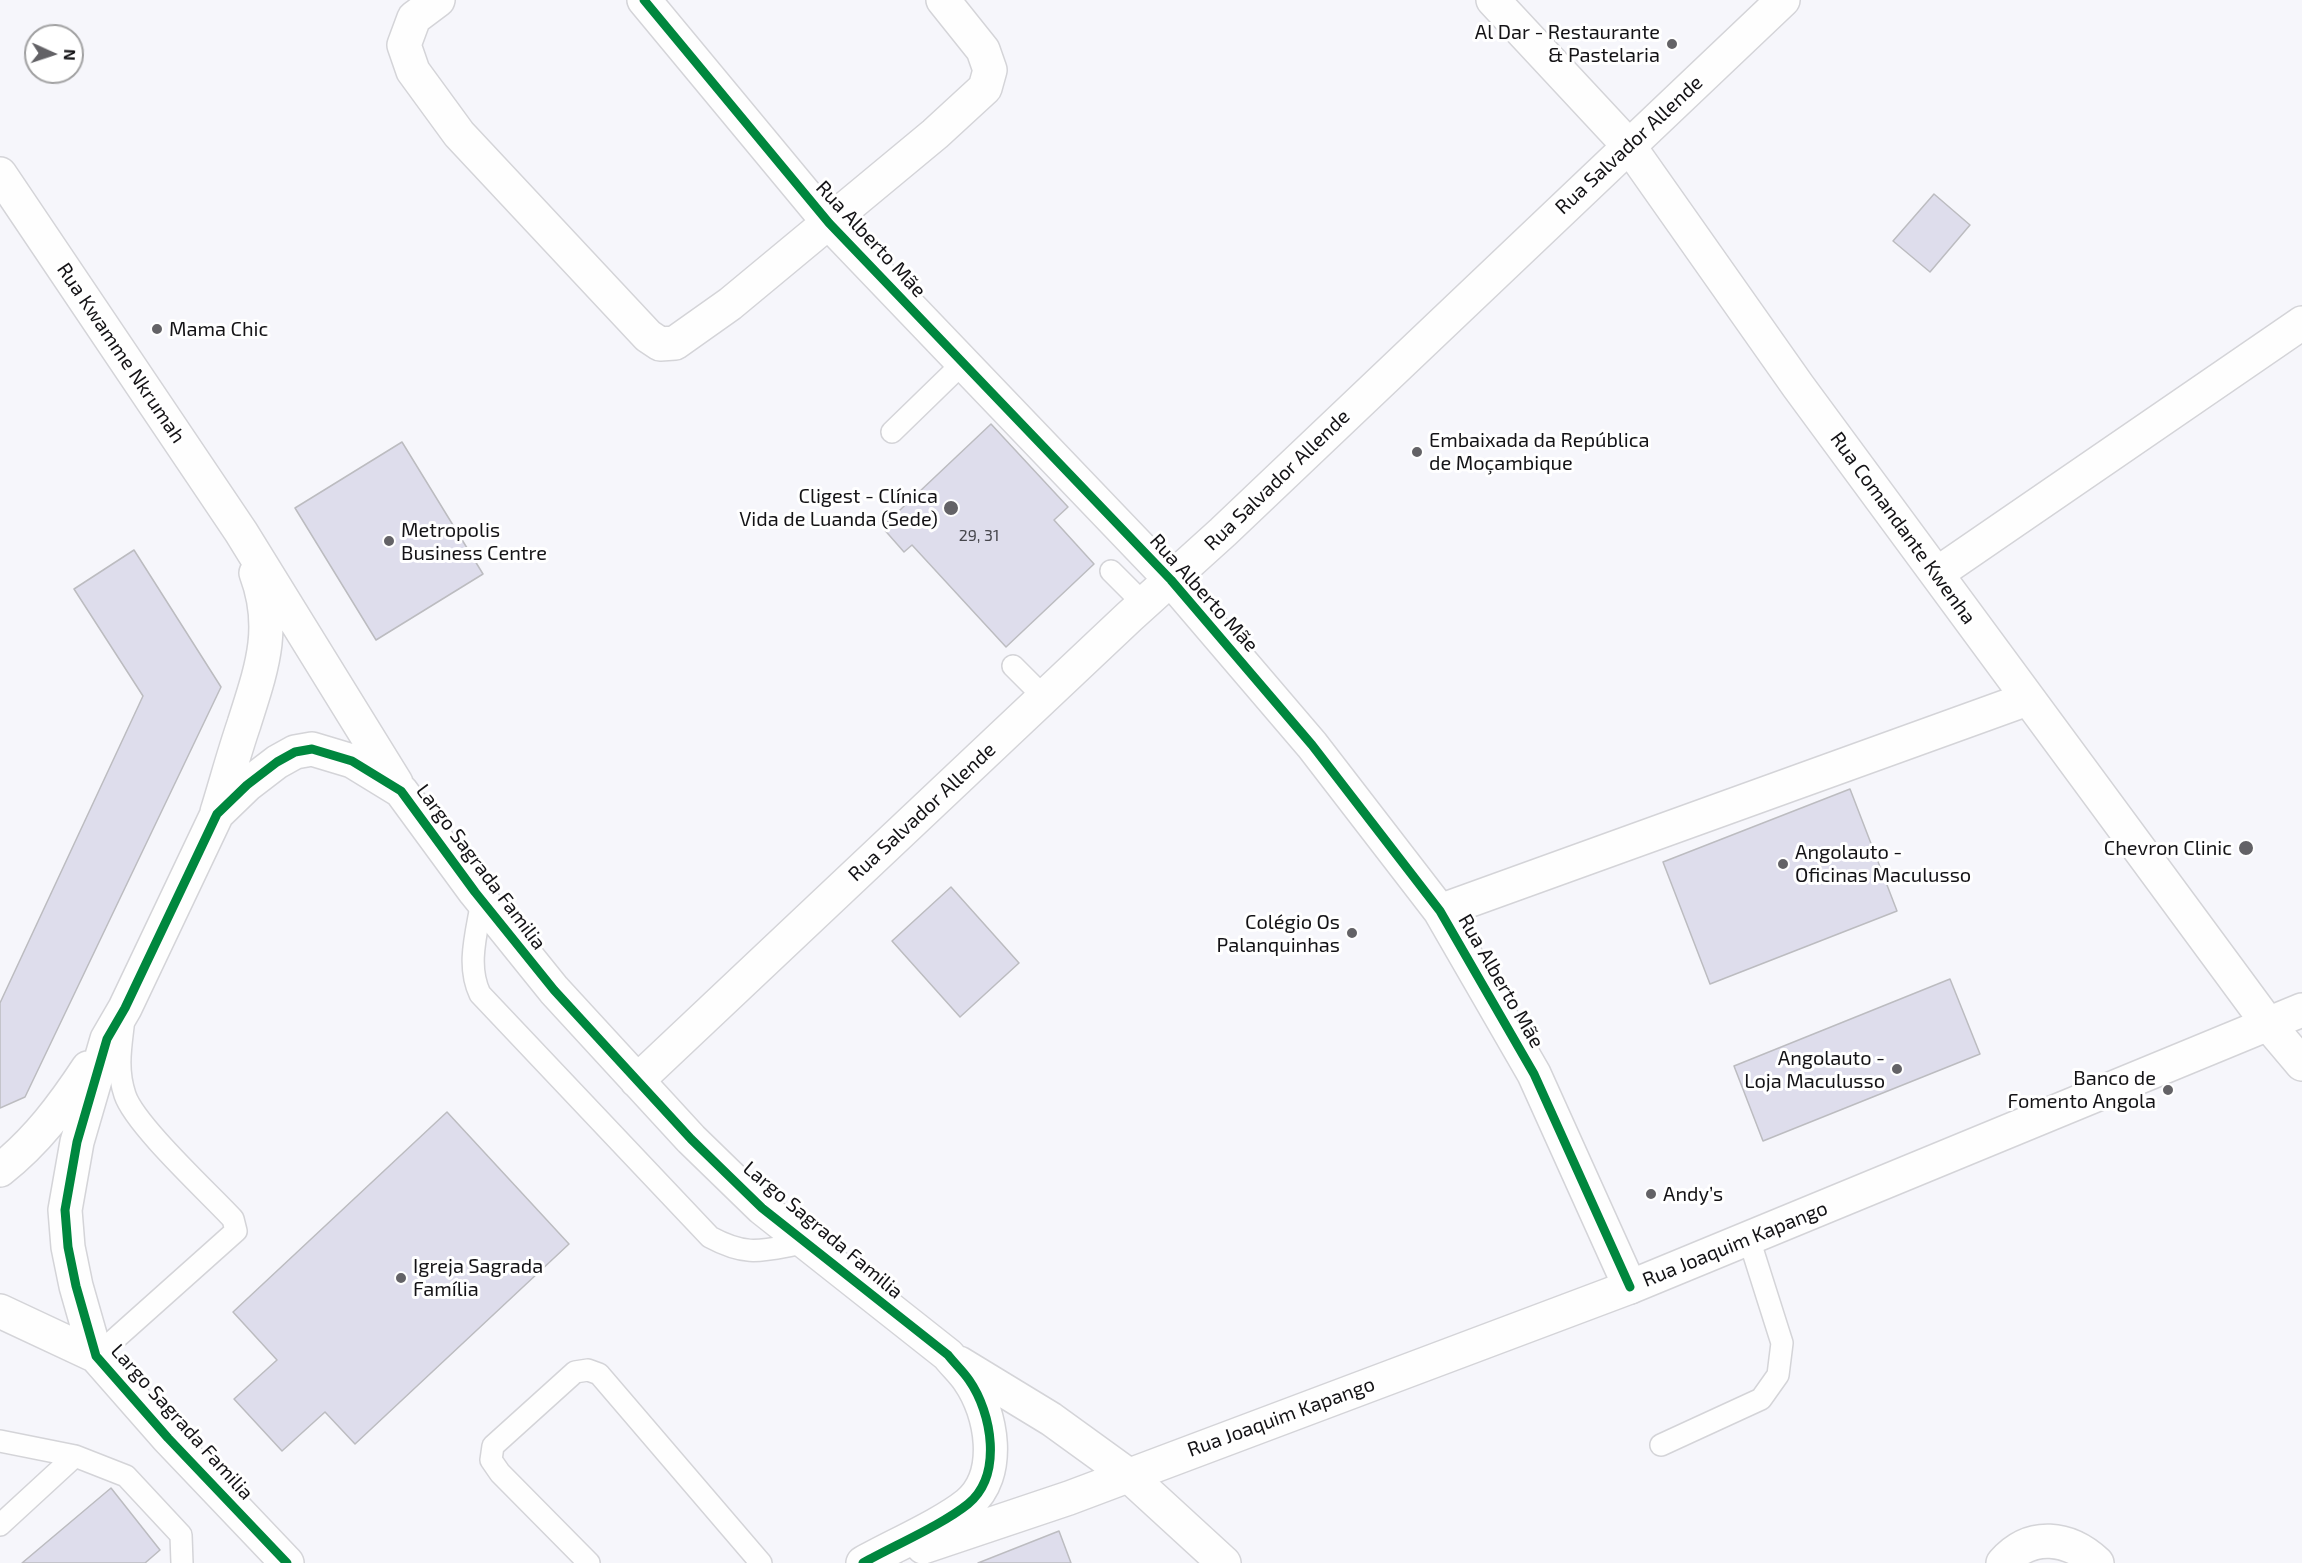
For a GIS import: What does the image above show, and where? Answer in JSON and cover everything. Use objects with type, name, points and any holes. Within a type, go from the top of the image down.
[{"type":"street","points":[[438,0],[414,18],[404,45],[413,71],[459,134],[648,336],[660,344],[675,343],[730,304],[829,223],[985,88],[990,70],[983,51],[944,0]]},
{"type":"street","name":"Rua Alberto Mãe","points":[[644,0],[829,223],[1171,580],[1312,745],[1440,911],[1534,1074],[1630,1287]]},
{"type":"street","name":"Rua Comandante Kwenha","points":[[1493,0],[1629,146],[1798,386],[1938,573],[2027,699],[2269,1025],[2302,1064]]},
{"type":"street","name":"Rua Salvador Allende","points":[[637,1081],[1171,580],[1783,0]]},
{"type":"street","name":"Rua Kwamme Nkrumah","points":[[1,178],[241,532],[400,791]]},
{"type":"street","points":[[1938,573],[2302,323]]},
{"type":"street","name":"Rua Kwamme Nkrumah","points":[[217,814],[258,682],[266,643],[265,598],[241,532]]},
{"type":"street","points":[[1440,911],[2027,699]]},
{"type":"street","name":"Largo Sagrada Familia","points":[[286,1563],[168,1438],[96,1356],[76,1286],[65,1210],[76,1142],[107,1039],[125,1008],[217,814],[247,785],[277,762],[295,752],[312,749],[352,761],[400,791],[482,900],[554,990],[637,1081],[762,1208],[804,1244],[948,1355],[970,1381],[986,1417],[990,1447],[987,1472],[969,1503],[863,1563]]},
{"type":"street","name":"Rua Joaquim Kapango","points":[[875,1563],[1058,1501],[1630,1287],[2302,1010]]},
{"type":"street","points":[[0,1170],[18,1156],[62,1108],[107,1039]]},
{"type":"street","points":[[0,1311],[96,1356]]},
{"type":"street","points":[[948,1355],[1051,1419],[1127,1474],[1224,1563]]},
{"type":"street","points":[[2003,1563],[2017,1550],[2037,1542],[2058,1541],[2083,1550],[2097,1563]]},
{"type":"lane","points":[[892,432],[963,363]]},
{"type":"lane","points":[[1111,571],[1144,604]]},
{"type":"lane","points":[[1013,666],[1044,697]]},
{"type":"lane","points":[[482,900],[472,960],[472,979],[480,994],[710,1237],[734,1250],[752,1251],[804,1244]]},
{"type":"lane","points":[[96,1356],[236,1231],[233,1219],[139,1119],[125,1096],[118,1064],[125,1008]]},
{"type":"lane","points":[[1661,1445],[1761,1399],[1778,1375],[1782,1343],[1749,1239]]},
{"type":"lane","points":[[589,1563],[500,1473],[491,1460],[493,1446],[575,1372],[588,1370],[599,1374],[761,1563]]},
{"type":"lane","points":[[0,1441],[75,1456],[126,1476],[181,1535],[182,1563]]},
{"type":"lane","points":[[0,1526],[75,1456]]},
{"type":"building","points":[[1934,194],[1970,225],[1930,272],[1893,241]]},
{"type":"building","points":[[991,424],[1068,507],[1054,520],[1094,564],[1006,647],[912,545],[904,552],[882,527]]},
{"type":"building","name":"Metropolis Business Centre","points":[[402,442],[483,574],[376,640],[295,508]]},
{"type":"building","points":[[134,550],[221,687],[25,1097],[0,1108],[0,1003],[143,696],[74,589]]},
{"type":"building","points":[[1850,789],[1897,911],[1710,984],[1663,862]]},
{"type":"building","points":[[951,887],[1019,963],[960,1017],[892,941]]},
{"type":"building","points":[[1950,979],[1980,1054],[1763,1141],[1734,1066]]},
{"type":"building","name":"Igreja Sagrada Família","points":[[447,1112],[569,1244],[355,1444],[325,1412],[282,1451],[234,1399],[277,1360],[233,1312]]},
{"type":"building","points":[[111,1488],[160,1550],[145,1563],[22,1563]]},
{"type":"building","points":[[1059,1531],[1071,1563],[978,1563]]},
{"type":"cycle path","points":[[644,0],[829,223],[1171,580],[1312,745],[1440,911],[1534,1074],[1630,1287]]},
{"type":"cycle path","points":[[287,1563],[168,1438],[96,1356],[76,1286],[68,1247],[65,1210],[77,1142],[107,1039],[125,1008],[217,814],[247,785],[277,762],[295,752],[312,749],[352,761],[401,791],[475,892],[554,990],[691,1139],[762,1208],[948,1355],[969,1380],[983,1409],[990,1444],[990,1461],[979,1492],[968,1504],[945,1520],[863,1563]]},
{"type":"place","name":"Al Dar - Restaurante & Pastelaria","points":[[1672,44]]},
{"type":"place","name":"Mama Chic","points":[[157,329]]},
{"type":"place","name":"Embaixada da República de Moçambique","points":[[1417,452]]},
{"type":"place","name":"Cligest - Clínica Vida de Luanda (Sede)","points":[[951,508]]},
{"type":"place","name":"Metropolis Business Centre","points":[[389,541]]},
{"type":"place","name":"Chevron Clinic","points":[[2246,848]]},
{"type":"place","name":"Angolauto - Oficinas Maculusso","points":[[1783,864]]},
{"type":"place","name":"Colégio Os Palanquinhas","points":[[1352,933]]},
{"type":"place","name":"Angolauto - Loja Maculusso","points":[[1897,1069]]},
{"type":"place","name":"Banco de Fomento Angola","points":[[2168,1090]]},
{"type":"place","name":"Andy’s","points":[[1651,1194]]},
{"type":"place","name":"Igreja Sagrada Família","points":[[401,1278]]}]
